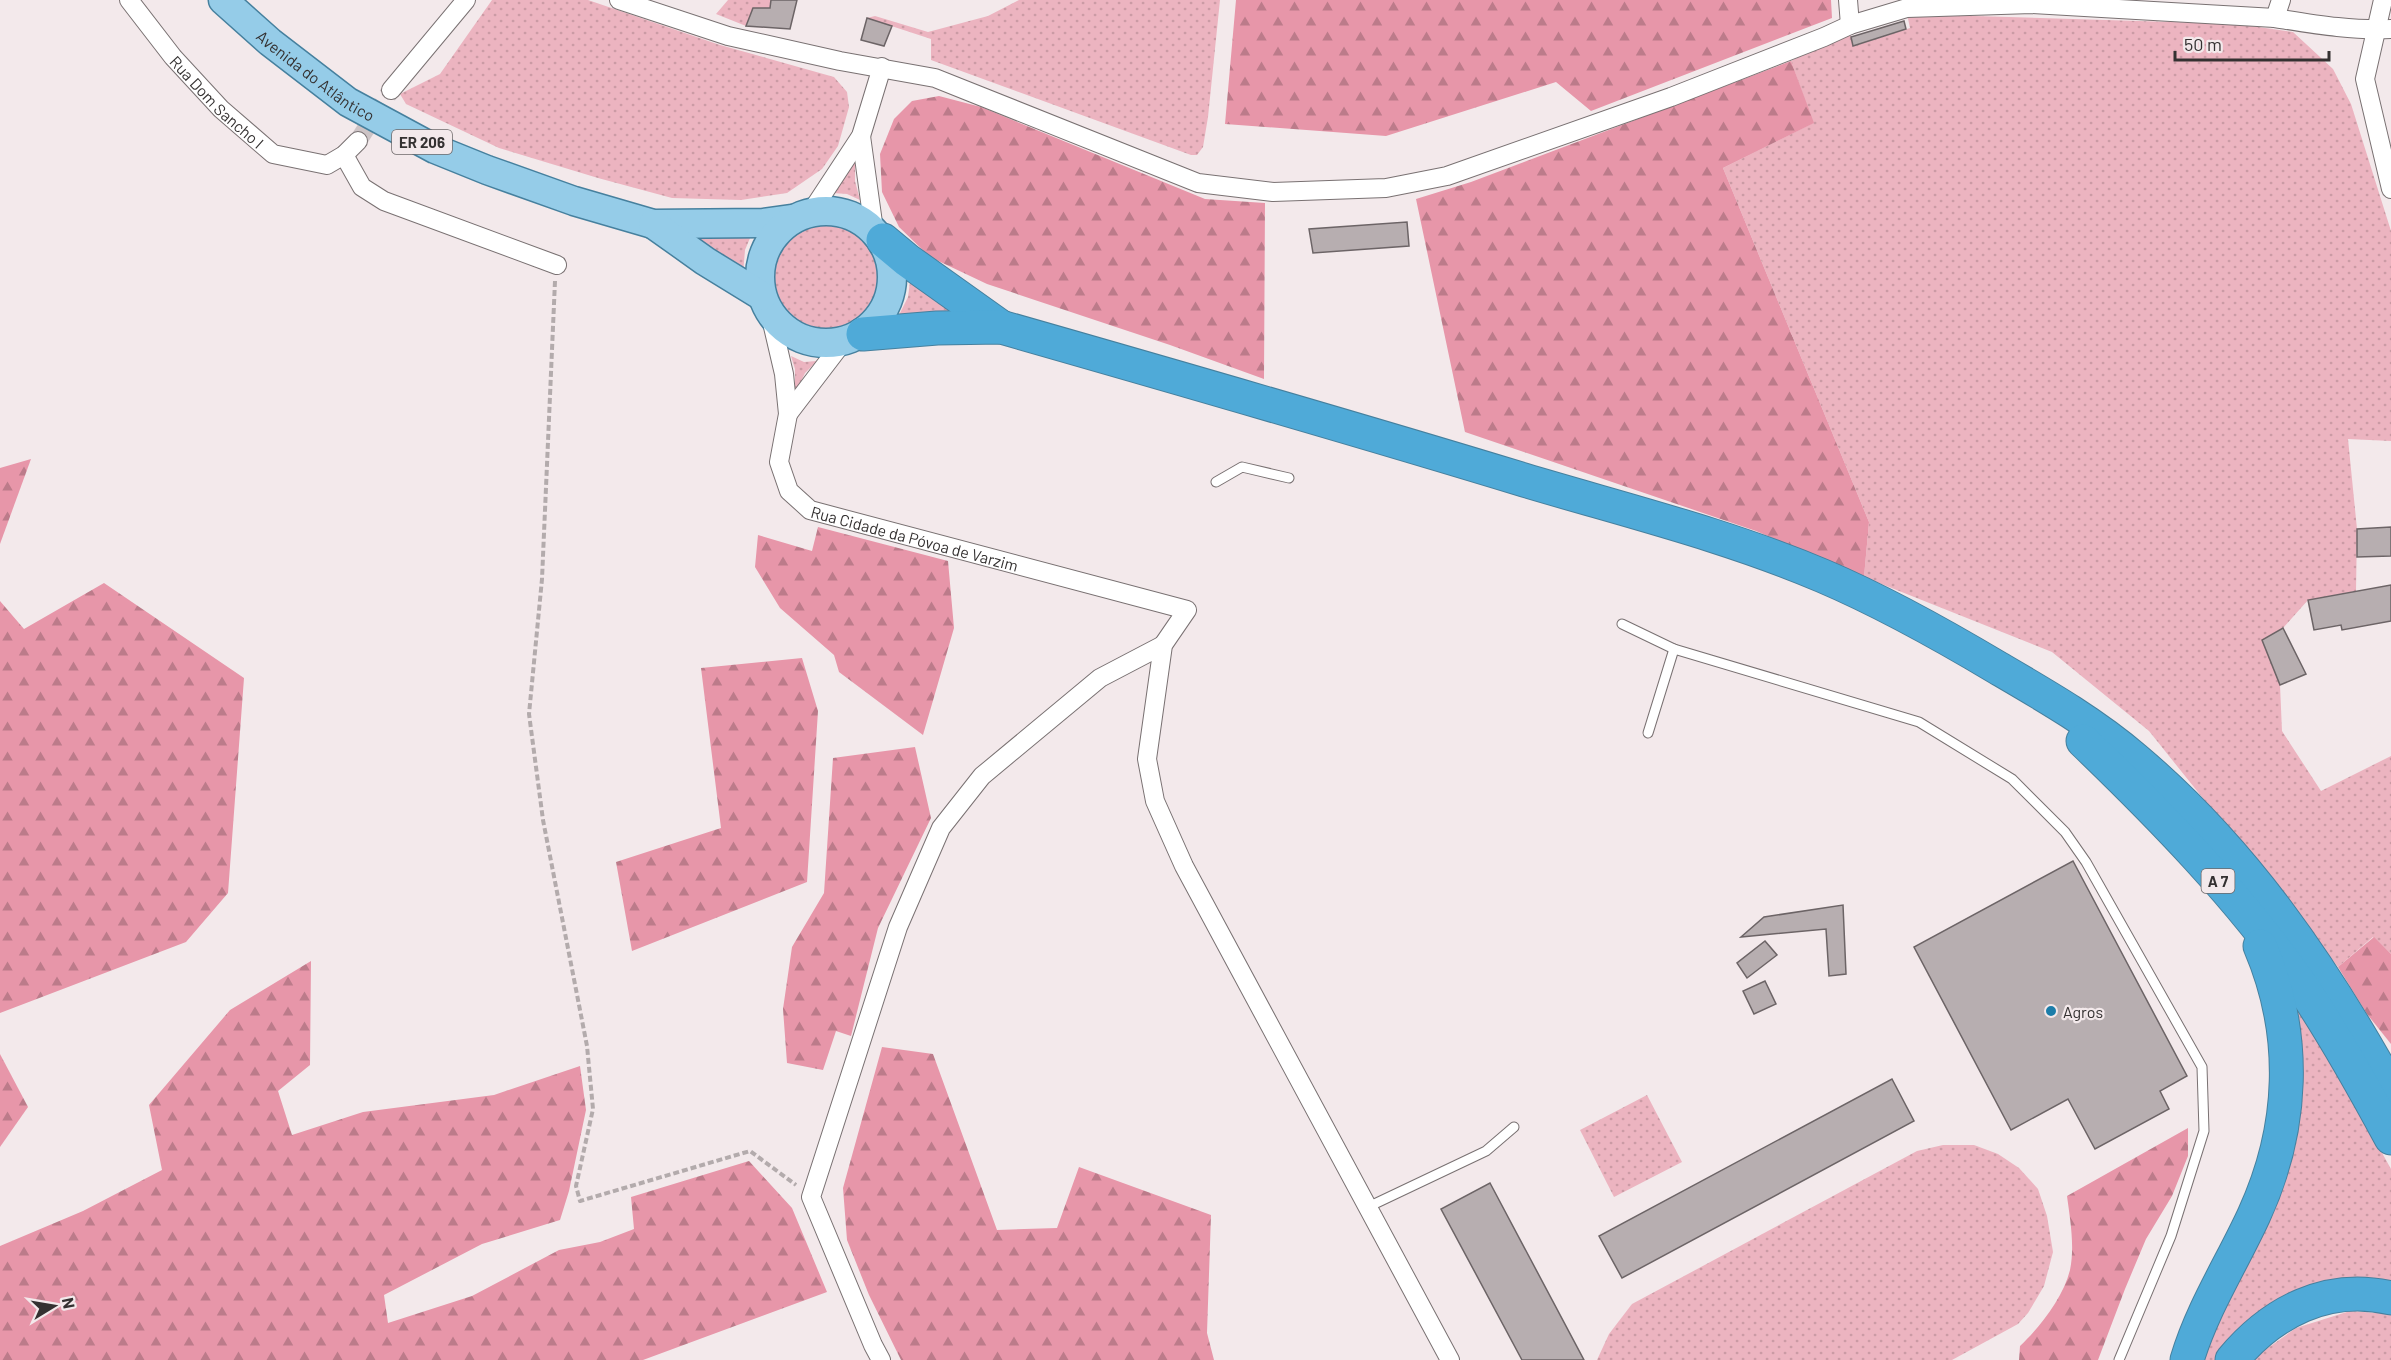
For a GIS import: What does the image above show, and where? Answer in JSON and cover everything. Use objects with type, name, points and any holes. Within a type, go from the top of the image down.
[{"type":"highway","points":[[878,235],[907,260],[1001,327]]},
{"type":"highway","points":[[853,338],[937,328],[1001,327],[1446,456],[1738,545],[1821,575],[1869,597],[1919,622],[1995,666]]},
{"type":"highway","name":"A 7","points":[[1995,666],[2055,716],[2114,771],[2177,836],[2246,914],[2315,1006],[2391,1138]]},
{"type":"highway","name":"A 7","points":[[1995,666],[2068,709],[2109,737],[2200,819],[2252,877],[2291,928],[2352,1022],[2391,1090]]},
{"type":"highway","points":[[2187,1360],[2201,1323],[2255,1213],[2274,1162],[2286,1109],[2288,1082],[2282,1020],[2262,951],[2246,914]]},
{"type":"highway","points":[[2352,1022],[2391,1061]]},
{"type":"highway","points":[[2232,1360],[2250,1338],[2276,1318],[2304,1305],[2339,1295],[2378,1295],[2391,1298]]},
{"type":"main road","name":"Avenida do Atlântico","points":[[223,0],[270,42],[348,102],[435,149],[574,201],[653,224]]},
{"type":"main road","points":[[766,305],[759,273],[762,254],[780,228],[801,215]]},
{"type":"main road","points":[[801,215],[848,215],[878,235],[893,265],[888,301],[878,319],[853,338],[823,344],[802,339],[784,328],[766,305],[653,224],[763,224],[801,215]]},
{"type":"street","name":"Rua Dom Sancho I","points":[[129,0],[173,57],[221,109],[273,154],[327,165],[344,155],[358,141]]},
{"type":"street","points":[[391,90],[466,0]]},
{"type":"street","points":[[619,0],[729,36],[840,61],[935,78],[1198,183],[1273,192],[1375,188],[1448,176],[1671,97],[1850,25],[1906,8],[2032,4],[2275,18],[2383,29]]},
{"type":"street","points":[[1848,0],[1850,25]]},
{"type":"street","points":[[2275,18],[2281,0]]},
{"type":"street","points":[[2383,0],[2383,29],[2365,79],[2391,189]]},
{"type":"street","points":[[801,215],[861,136],[882,68]]},
{"type":"street","points":[[861,136],[878,235]]},
{"type":"street","points":[[344,155],[362,187],[384,201],[557,265]]},
{"type":"street","name":"Rua Cidade da Póvoa de Varzim","points":[[766,305],[784,374],[788,414],[779,462],[789,491],[810,510],[1187,610],[1163,645]]},
{"type":"street","points":[[788,414],[853,338]]},
{"type":"street","points":[[881,1360],[811,1197],[898,927],[941,828],[982,776],[1100,678],[1163,645]]},
{"type":"street","points":[[1163,645],[1147,759],[1155,801],[1184,866],[1450,1360]]},
{"type":"lane","points":[[1216,482],[1242,467],[1289,477]]},
{"type":"lane","points":[[1622,624],[1674,649],[1918,722],[2012,779],[2065,832],[2086,862],[2202,1067],[2205,1131],[2171,1236],[2120,1360]]},
{"type":"lane","points":[[1648,733],[1674,649]]},
{"type":"lane","points":[[1368,1207],[1486,1151],[1514,1127]]},
{"type":"path","points":[[557,265],[542,579],[529,714],[543,820],[587,1046],[593,1109],[576,1186],[580,1201],[750,1151],[811,1197]]},
{"type":"shaded area","points":[[492,0],[588,0],[720,45],[834,77],[847,92],[849,107],[838,146],[822,169],[787,193],[741,200],[672,198],[499,148],[406,104],[400,94],[440,74]]},
{"type":"shaded area","points":[[728,0],[771,0],[770,8],[753,8],[746,26],[716,14]]},
{"type":"shaded area","points":[[1019,0],[1220,0],[1208,117],[1203,147],[1197,155],[1191,155],[931,60],[931,39],[867,18],[875,16],[928,32],[988,16]]},
{"type":"shaded area","points":[[1907,14],[2237,24],[2293,32],[2333,69],[2351,104],[2391,231],[2391,441],[2348,439],[2357,529],[2356,591],[2308,600],[2283,628],[2263,641],[2280,685],[2282,731],[2321,791],[2391,756],[2391,954],[2373,937],[2338,967],[2149,731],[2052,652],[1864,577],[1869,522],[1723,168],[1813,123],[1791,61],[1849,31],[1854,46],[1910,28]]},
{"type":"shaded area","points":[[855,161],[855,181],[860,200],[847,194],[833,193]]},
{"type":"shaded area","points":[[827,225],[847,229],[864,241],[876,258],[880,278],[876,298],[864,315],[847,327],[827,331],[807,327],[790,315],[778,298],[774,278],[778,258],[790,241],[807,229]]},
{"type":"shaded area","points":[[753,231],[745,250],[743,274],[688,233]]},
{"type":"shaded area","points":[[911,274],[977,312],[897,319],[908,297]]},
{"type":"shaded area","points":[[791,356],[804,362],[817,361],[805,373],[795,394],[795,369]]},
{"type":"shaded area","points":[[2280,969],[2391,1169],[2391,1285],[2387,1284],[2221,1360],[2198,1360],[2278,1190]]},
{"type":"shaded area","points":[[1647,1095],[1682,1162],[1614,1197],[1580,1130]]},
{"type":"shaded area","points":[[1943,1145],[1974,1145],[1998,1154],[2019,1168],[2038,1189],[2047,1216],[2053,1252],[2044,1286],[2028,1313],[2018,1324],[1952,1360],[1597,1360],[1609,1334],[1632,1304],[1917,1151]]},
{"type":"shaded area","points":[[2350,1311],[2391,1314],[2391,1360],[2251,1360],[2296,1328]]},
{"type":"green space","points":[[1236,0],[1831,0],[1832,18],[1591,111],[1556,82],[1386,136],[1225,124]]},
{"type":"green space","points":[[1791,61],[1814,123],[1723,168],[1869,522],[1864,577],[1756,531],[1465,432],[1416,199],[1471,182]]},
{"type":"green space","points":[[939,96],[981,107],[1205,199],[1265,203],[1264,379],[987,284],[930,257],[899,227],[882,192],[880,154],[894,119],[912,101]]},
{"type":"green space","points":[[31,459],[0,544],[0,468]]},
{"type":"green space","points":[[818,527],[948,561],[954,628],[923,735],[839,672],[834,655],[780,608],[755,567],[758,535],[812,551]]},
{"type":"green space","points":[[104,583],[244,678],[228,893],[186,942],[0,1013],[0,601],[24,629]]},
{"type":"green space","points":[[802,658],[818,711],[807,882],[632,951],[616,862],[721,828],[701,668]]},
{"type":"green space","points":[[915,747],[931,818],[878,928],[851,1036],[836,1031],[823,1070],[787,1063],[783,1009],[792,947],[824,893],[833,758]]},
{"type":"green space","points":[[2374,937],[2391,954],[2391,1044],[2367,1014],[2338,967]]},
{"type":"green space","points":[[311,961],[310,1065],[278,1091],[292,1135],[363,1112],[494,1095],[580,1066],[586,1110],[569,1191],[560,1220],[482,1244],[384,1295],[388,1323],[472,1296],[559,1250],[600,1242],[634,1229],[631,1197],[749,1161],[792,1208],[827,1292],[643,1360],[0,1360],[0,1246],[83,1211],[162,1170],[149,1105],[230,1010]]},
{"type":"green space","points":[[882,1047],[933,1054],[997,1230],[1057,1228],[1079,1167],[1211,1215],[1207,1333],[1214,1360],[901,1360],[869,1295],[847,1240],[843,1188]]},
{"type":"green space","points":[[0,1054],[28,1107],[0,1147]]},
{"type":"green space","points":[[2188,1128],[2188,1156],[2172,1196],[2146,1239],[2098,1360],[2019,1360],[2020,1346],[2050,1311],[2067,1281],[2072,1242],[2067,1196]]},
{"type":"building","points":[[771,0],[797,0],[790,29],[746,26],[753,8],[770,8]]},
{"type":"building","points":[[867,18],[892,26],[884,46],[861,40]]},
{"type":"building","points":[[1904,21],[1906,29],[1853,46],[1851,37]]},
{"type":"building","points":[[1407,222],[1409,246],[1313,253],[1309,229]]},
{"type":"building","points":[[2391,527],[2391,556],[2357,557],[2357,529]]},
{"type":"building","points":[[2391,585],[2391,621],[2342,630],[2341,625],[2314,630],[2308,600]]},
{"type":"building","points":[[2283,628],[2306,674],[2280,685],[2262,640]]},
{"type":"building","name":"Agros","points":[[2073,861],[2187,1076],[2160,1091],[2169,1109],[2095,1149],[2068,1099],[2011,1130],[1914,947]]},
{"type":"building","points":[[1843,905],[1846,974],[1829,976],[1826,929],[1741,937],[1764,917]]},
{"type":"building","points":[[1765,941],[1777,955],[1747,978],[1737,963]]},
{"type":"building","points":[[1765,981],[1776,1004],[1754,1014],[1743,991]]},
{"type":"building","points":[[1892,1079],[1914,1121],[1622,1278],[1599,1236]]},
{"type":"building","points":[[1490,1183],[1584,1360],[1522,1360],[1441,1209]]},
{"type":"tunnel","points":[[358,141],[391,90]]},
{"type":"place","name":"Agros","points":[[2051,1011]]}]
